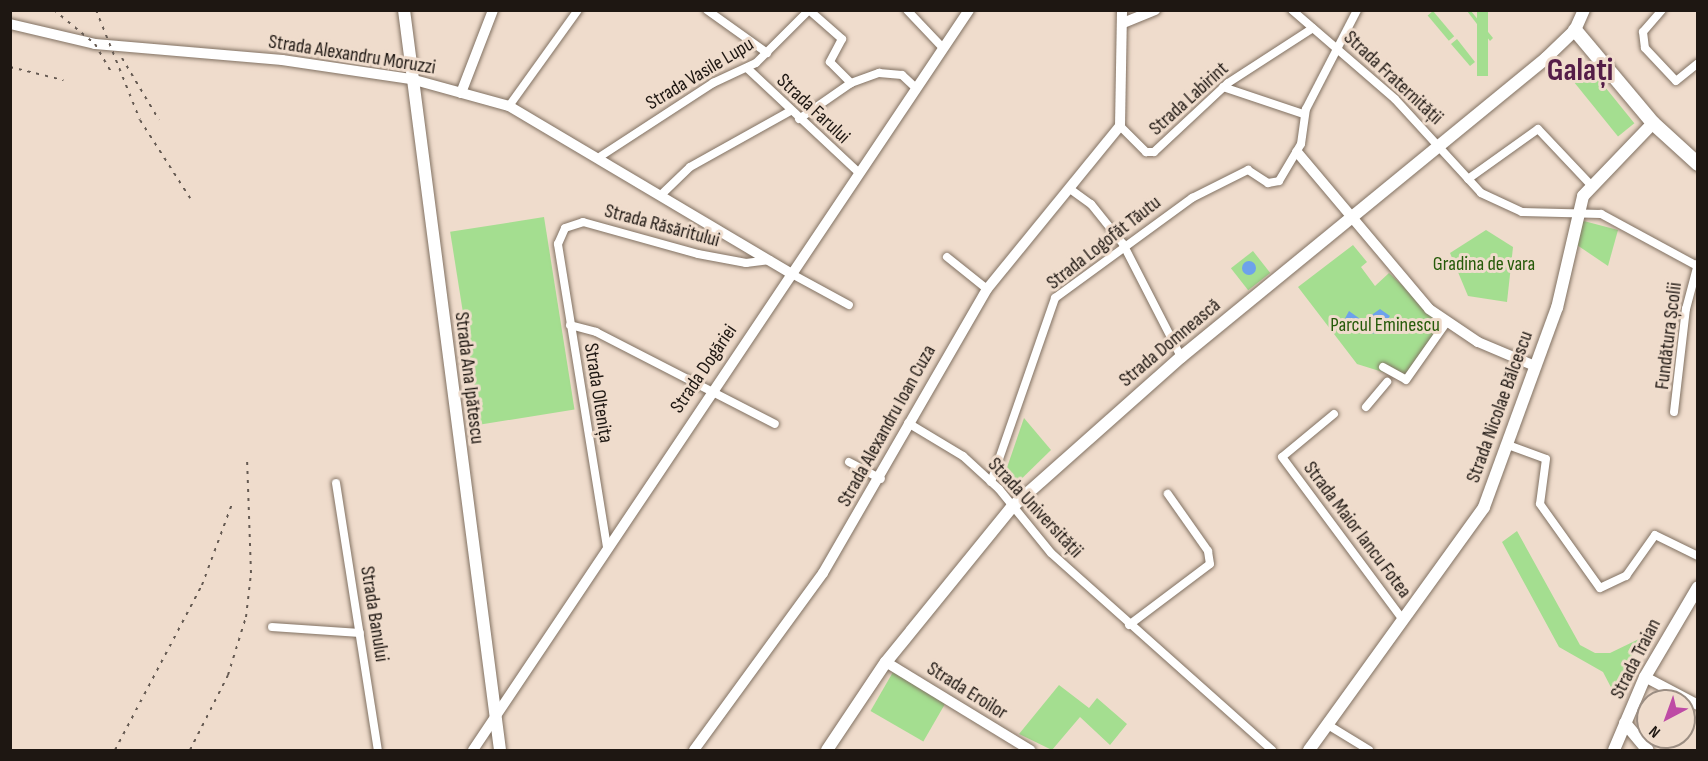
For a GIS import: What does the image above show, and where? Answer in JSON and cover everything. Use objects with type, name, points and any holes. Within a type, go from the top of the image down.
[{"type":"main road","name":"Strada Ana Ipătescu","points":[[404,10],[411,79],[500,750]]},
{"type":"main road","name":"Strada Domnească","points":[[827,750],[886,662],[1012,507],[1181,357],[1355,220],[1442,148],[1575,30],[1584,10]]},
{"type":"main road","points":[[1575,30],[1653,123],[1698,164]]},
{"type":"main road","name":"Strada Nicolae Bălcescu","points":[[1309,750],[1484,507],[1557,308],[1577,212],[1591,185],[1653,123]]},
{"type":"main road","name":"Strada Traian","points":[[1614,750],[1646,677],[1698,587]]},
{"type":"main road","points":[[1625,723],[1648,750]]},
{"type":"street","points":[[461,93],[492,10]]},
{"type":"street","points":[[509,106],[578,10]]},
{"type":"street","name":"Strada Farului","points":[[707,10],[767,53]]},
{"type":"street","points":[[809,10],[842,39],[830,62],[851,83]]},
{"type":"street","name":"Strada Vasile Lupu","points":[[601,156],[703,89],[747,68],[767,53],[809,10]]},
{"type":"street","points":[[906,10],[943,48]]},
{"type":"street","name":"Strada Dogăriei","points":[[472,750],[790,273],[969,10]]},
{"type":"street","points":[[1120,126],[1122,10]]},
{"type":"street","points":[[1123,22],[1156,10]]},
{"type":"street","name":"Strada Fraternității","points":[[1292,10],[1337,48],[1442,148],[1481,193],[1522,212],[1577,212]]},
{"type":"street","points":[[1357,10],[1303,114],[1297,152],[1416,297],[1446,323],[1535,366]]},
{"type":"street","points":[[1662,10],[1643,32],[1642,42],[1676,81],[1698,63]]},
{"type":"street","name":"Strada Alexandru Moruzzi","points":[[10,24],[95,44],[282,60],[411,79],[509,106],[601,156],[771,259],[790,273],[849,305]]},
{"type":"street","name":"Strada Labirint","points":[[1120,126],[1146,152],[1154,152],[1223,87],[1313,28]]},
{"type":"street","name":"Strada Farului","points":[[747,68],[790,111],[858,172]]},
{"type":"street","points":[[799,119],[851,83],[894,72],[916,88]]},
{"type":"street","points":[[1223,87],[1303,114]]},
{"type":"street","points":[[663,193],[690,167],[790,111]]},
{"type":"street","name":"Strada Alexandru Ioan Cuza","points":[[694,750],[706,729],[823,573],[881,479],[908,423],[987,289],[1120,126]]},
{"type":"street","points":[[1468,179],[1538,129],[1591,185]]},
{"type":"street","name":"Strada Logofăt Tăutu","points":[[991,482],[1055,298],[1123,244],[1248,170],[1276,183],[1297,152]]},
{"type":"street","points":[[1070,189],[1091,204],[1123,244],[1181,357]]},
{"type":"street","points":[[1577,212],[1601,214],[1697,265]]},
{"type":"street","name":"Strada Răsăritului","points":[[558,244],[564,228],[583,222],[698,254],[746,263],[771,259]]},
{"type":"street","name":"Strada Oltenița","points":[[558,244],[607,547]]},
{"type":"street","points":[[947,257],[987,289]]},
{"type":"street","name":"Fundătura Școlii","points":[[1674,412],[1697,265]]},
{"type":"street","points":[[1383,368],[1406,380],[1446,323]]},
{"type":"street","points":[[570,325],[596,332],[775,424]]},
{"type":"street","points":[[1366,407],[1387,382]]},
{"type":"street","name":"Strada Maior Iancu Fotea","points":[[1334,414],[1282,457],[1402,620]]},
{"type":"street","name":"Strada Universității","points":[[908,423],[963,456],[991,482],[1051,553],[1129,625],[1272,750]]},
{"type":"street","points":[[1508,445],[1546,459],[1540,504],[1600,588],[1626,576],[1655,535],[1698,556]]},
{"type":"street","points":[[849,462],[881,479]]},
{"type":"street","name":"Strada Banului","points":[[336,483],[378,750]]},
{"type":"street","points":[[1129,625],[1210,564],[1209,551],[1168,494]]},
{"type":"street","points":[[272,627],[360,633]]},
{"type":"street","name":"Strada Eroilor","points":[[886,662],[1030,750]]},
{"type":"street","points":[[1646,677],[1698,705]]},
{"type":"street","points":[[1328,724],[1369,750]]},
{"type":"street","points":[[690,750],[706,729]]},
{"type":"green space","points":[[1433,11],[1454,36],[1449,41],[1428,15]]},
{"type":"green space","points":[[1467,11],[1471,11],[1493,38],[1490,41]]},
{"type":"green space","points":[[1477,11],[1488,11],[1488,76],[1477,76]]},
{"type":"green space","points":[[1457,39],[1475,62],[1470,66],[1451,44]]},
{"type":"green space","points":[[1584,61],[1634,123],[1618,136],[1568,74]]},
{"type":"green space","points":[[544,217],[575,410],[481,424],[450,232]]},
{"type":"green space","points":[[1580,220],[1618,230],[1608,266],[1577,245]]},
{"type":"green space","name":"Gradina de vara","points":[[1486,230],[1513,247],[1507,302],[1468,296],[1450,253]]},
{"type":"green space","name":"Parcul Eminescu","points":[[1353,245],[1367,262],[1361,267],[1375,286],[1389,273],[1443,323],[1405,379],[1357,364],[1298,287]]},
{"type":"green space","points":[[1253,251],[1270,273],[1248,290],[1231,268]]},
{"type":"green space","points":[[1024,418],[1051,450],[1010,490],[1002,482]]},
{"type":"green space","points":[[1517,531],[1580,645],[1595,653],[1610,653],[1639,639],[1616,697],[1603,672],[1559,647],[1502,542]]},
{"type":"green space","points":[[893,672],[946,702],[923,741],[870,711]]},
{"type":"green space","points":[[1059,685],[1089,708],[1097,698],[1127,724],[1110,745],[1080,717],[1052,750],[1019,734]]},
{"type":"water","points":[[1249,261],[1254,263],[1256,268],[1254,273],[1249,275],[1244,273],[1242,268],[1244,263]]},
{"type":"water","points":[[1380,309],[1390,316],[1378,334],[1349,330],[1343,322],[1349,311],[1363,321]]},
{"type":"railway","points":[[54,10],[95,44],[112,73]]},
{"type":"railway","points":[[96,10],[140,120],[190,198]]},
{"type":"railway","points":[[122,58],[159,120]]},
{"type":"railway","points":[[10,67],[63,80]]},
{"type":"railway","points":[[190,750],[228,675],[246,617],[251,573],[247,456]]},
{"type":"railway","points":[[115,750],[202,585],[232,504]]},
{"type":"district","name":"Galați","points":[[1580,71]]}]
